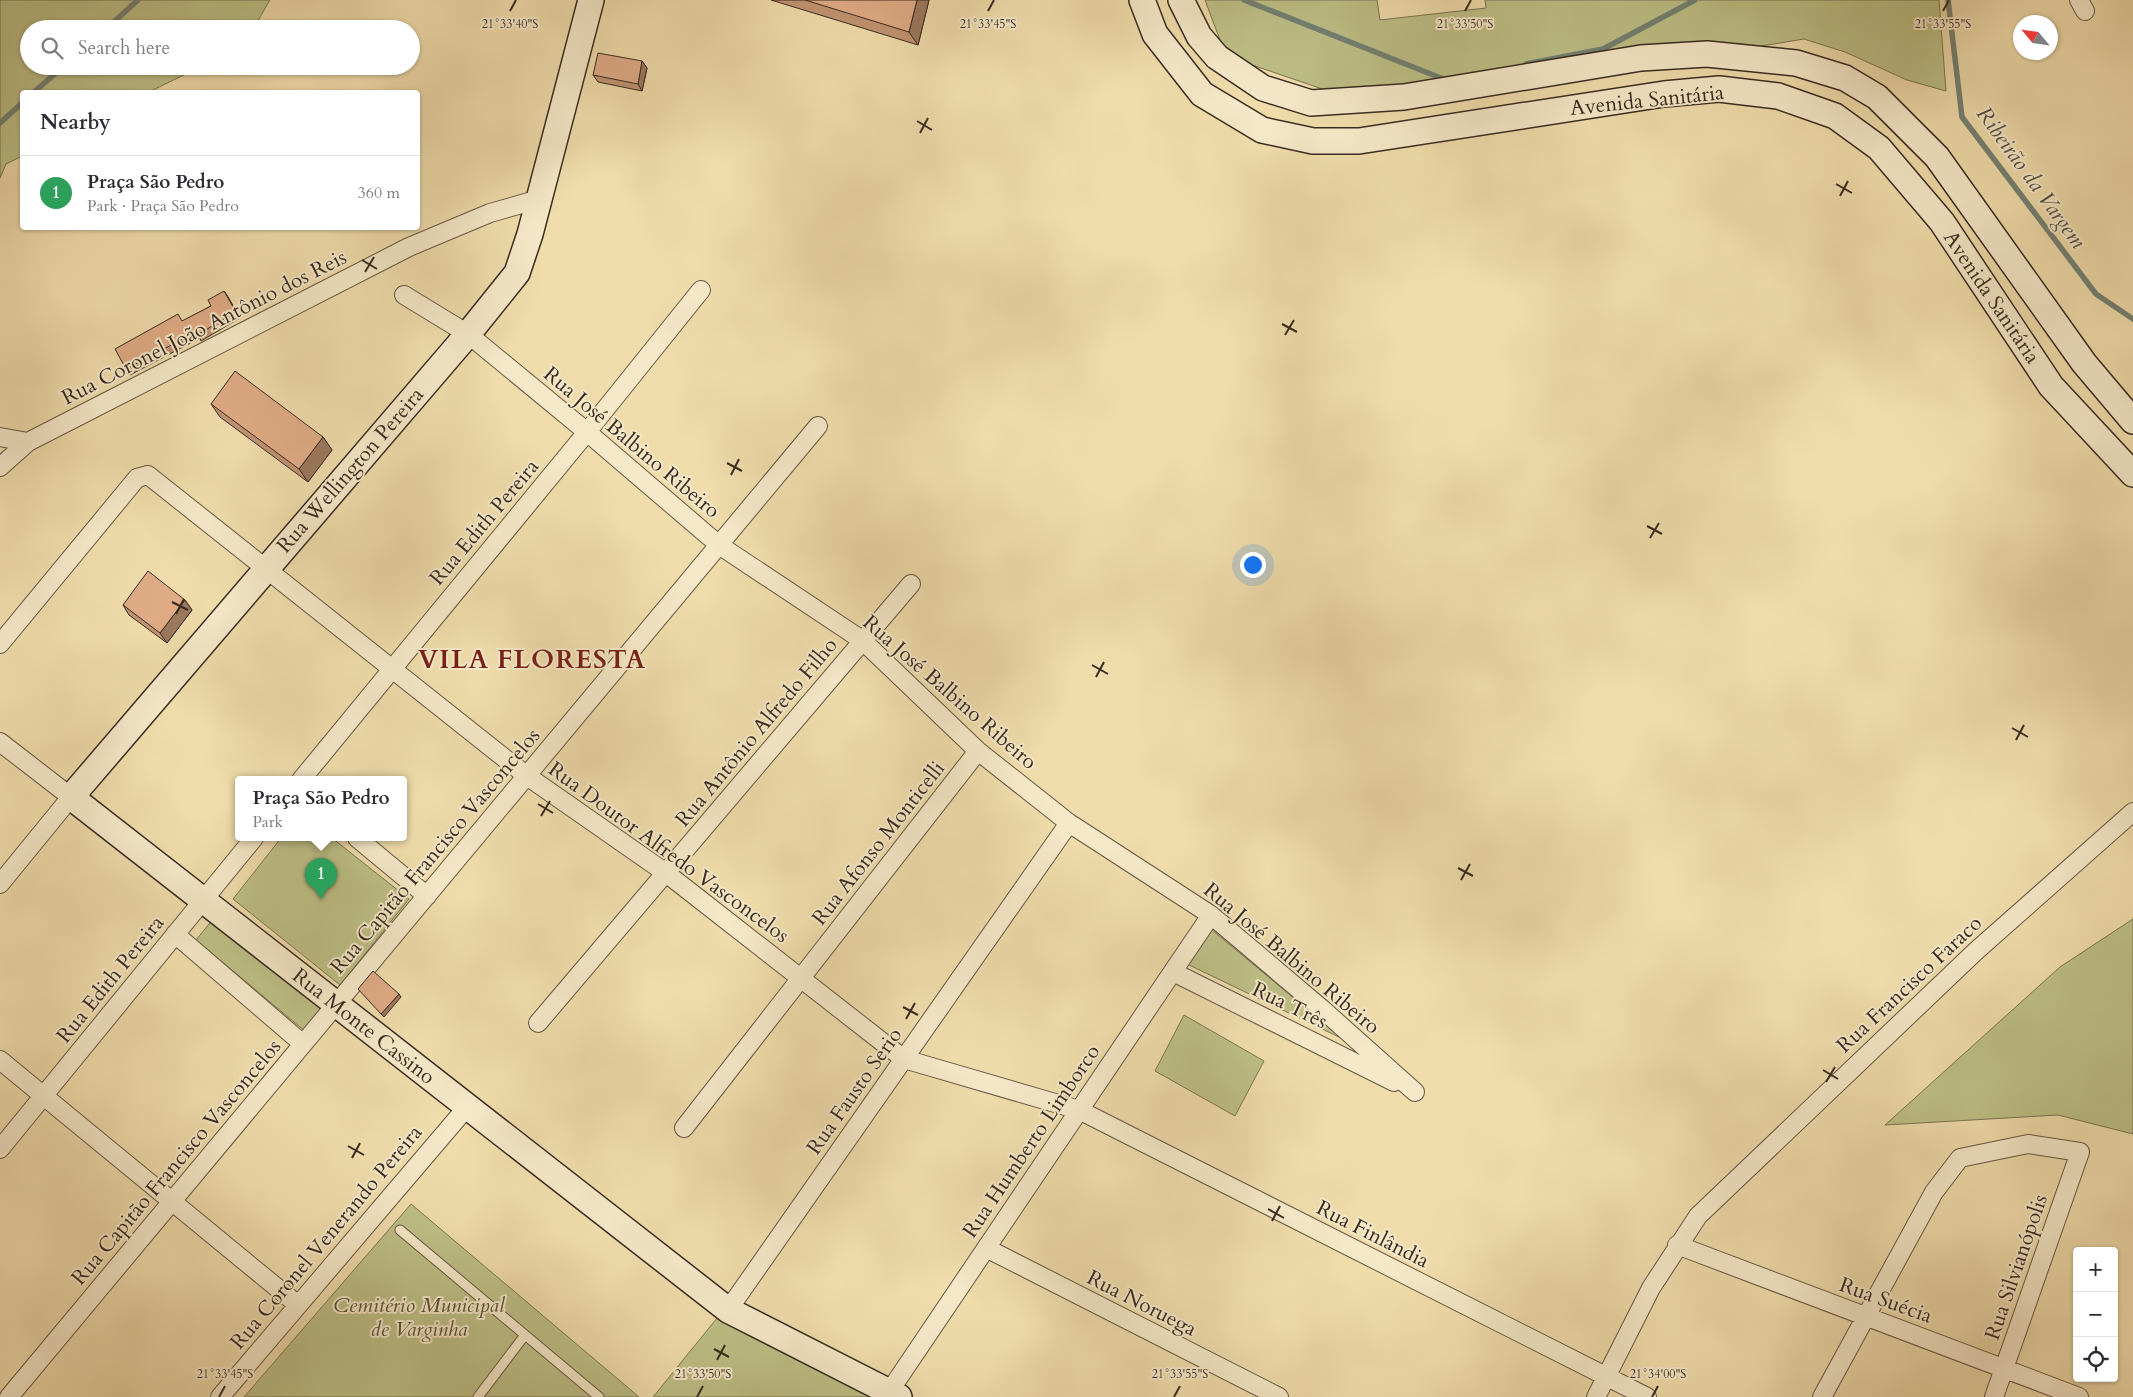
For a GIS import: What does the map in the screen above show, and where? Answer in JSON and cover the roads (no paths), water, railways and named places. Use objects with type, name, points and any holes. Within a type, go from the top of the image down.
[{"type":"street","name":"Rua Wellington Pereira","points":[[0,884],[71,797],[265,569],[468,334],[517,273],[530,234],[591,0]]},
{"type":"street","name":"Avenida Sanitária","points":[[1142,0],[1155,34],[1202,94],[1262,130],[1314,140],[1359,141],[1664,94],[1719,89],[1778,96],[1835,116],[1879,148],[1942,222],[2051,386],[2133,474]]},
{"type":"street","name":"Avenida Sanitária","points":[[1181,0],[1199,36],[1217,57],[1263,88],[1311,103],[1404,97],[1641,58],[1708,54],[1796,63],[1845,78],[1877,97],[1937,157],[2084,363],[2133,421]]},
{"type":"street","name":"Rua Coronel João Antônio dos Reis","points":[[0,467],[28,442],[409,246],[490,214],[539,199]]},
{"type":"street","name":"Rua Edith Pereira","points":[[304,776],[701,290]]},
{"type":"street","name":"Rua José Balbino Ribeiro","points":[[404,295],[468,334],[587,432],[719,545],[862,640],[978,751],[1069,823],[1211,915],[1321,1008],[1415,1092]]},
{"type":"street","name":"Rua Capitão Francisco Vasconcelos","points":[[9,1397],[818,426]]},
{"type":"street","points":[[0,437],[28,442]]},
{"type":"street","name":"Rua Doutor Alfredo Vasconcelos","points":[[0,644],[137,478],[148,475],[527,776],[666,873],[904,1059],[1079,1110]]},
{"type":"street","name":"Rua Antônio Alfredo Filho","points":[[538,1023],[911,584]]},
{"type":"street","name":"Rua Monte Cassino","points":[[0,742],[728,1310],[894,1395]]},
{"type":"street","name":"Rua Afonso Monticelli","points":[[684,1128],[978,751]]},
{"type":"street","name":"Rua Francisco Faraco","points":[[1596,1397],[1651,1288],[1677,1245],[1698,1216],[1954,971],[2133,812]]},
{"type":"street","name":"Rua Fausto Serio","points":[[728,1310],[1069,823]]},
{"type":"street","name":"Rua Edith Pereira","points":[[0,1149],[252,841]]},
{"type":"street","points":[[361,841],[427,896]]},
{"type":"street","name":"Rua Humberto Limborco","points":[[894,1395],[986,1248],[1211,915]]},
{"type":"street","points":[[175,934],[303,1044]]},
{"type":"street","name":"Rua Três","points":[[1173,972],[1415,1092]]},
{"type":"street","points":[[0,1060],[298,1305]]},
{"type":"street","name":"Rua Coronel Venerando Pereira","points":[[220,1397],[467,1107]]},
{"type":"street","name":"Rua Finlândia","points":[[1079,1110],[1606,1378],[1647,1397]]},
{"type":"street","name":"Rua Silvianópolis","points":[[1866,1316],[1934,1192],[1960,1158],[2028,1144],[2080,1152],[1994,1397]]},
{"type":"street","name":"Rua Suécia","points":[[1677,1245],[2005,1367],[2079,1397]]},
{"type":"street","name":"Rua Noruega","points":[[986,1248],[1278,1397]]},
{"type":"street","points":[[1822,1397],[1866,1316]]},
{"type":"lane","points":[[400,1230],[599,1397]]},
{"type":"lane","points":[[478,1397],[525,1335]]},
{"type":"waterway","points":[[116,20],[138,0]]},
{"type":"waterway","name":"Ribeirão da Vargem","points":[[1244,0],[1446,80]]},
{"type":"waterway","name":"Ribeirão da Vargem","points":[[1526,64],[1603,49],[1695,0]]},
{"type":"waterway","name":"Ribeirão da Vargem","points":[[1948,0],[1962,117],[2096,294],[2133,319]]},
{"type":"waterway","points":[[36,90],[54,75]]},
{"type":"waterway","points":[[0,123],[20,105]]},
{"type":"place","name":"Praça São Pedro","points":[[321,899]]},
{"type":"district","name":"VILA FLORESTA","points":[[532,659]]},
{"type":"park label","name":"Cemitério Municipal de Varginha","points":[[419,1317]]}]
